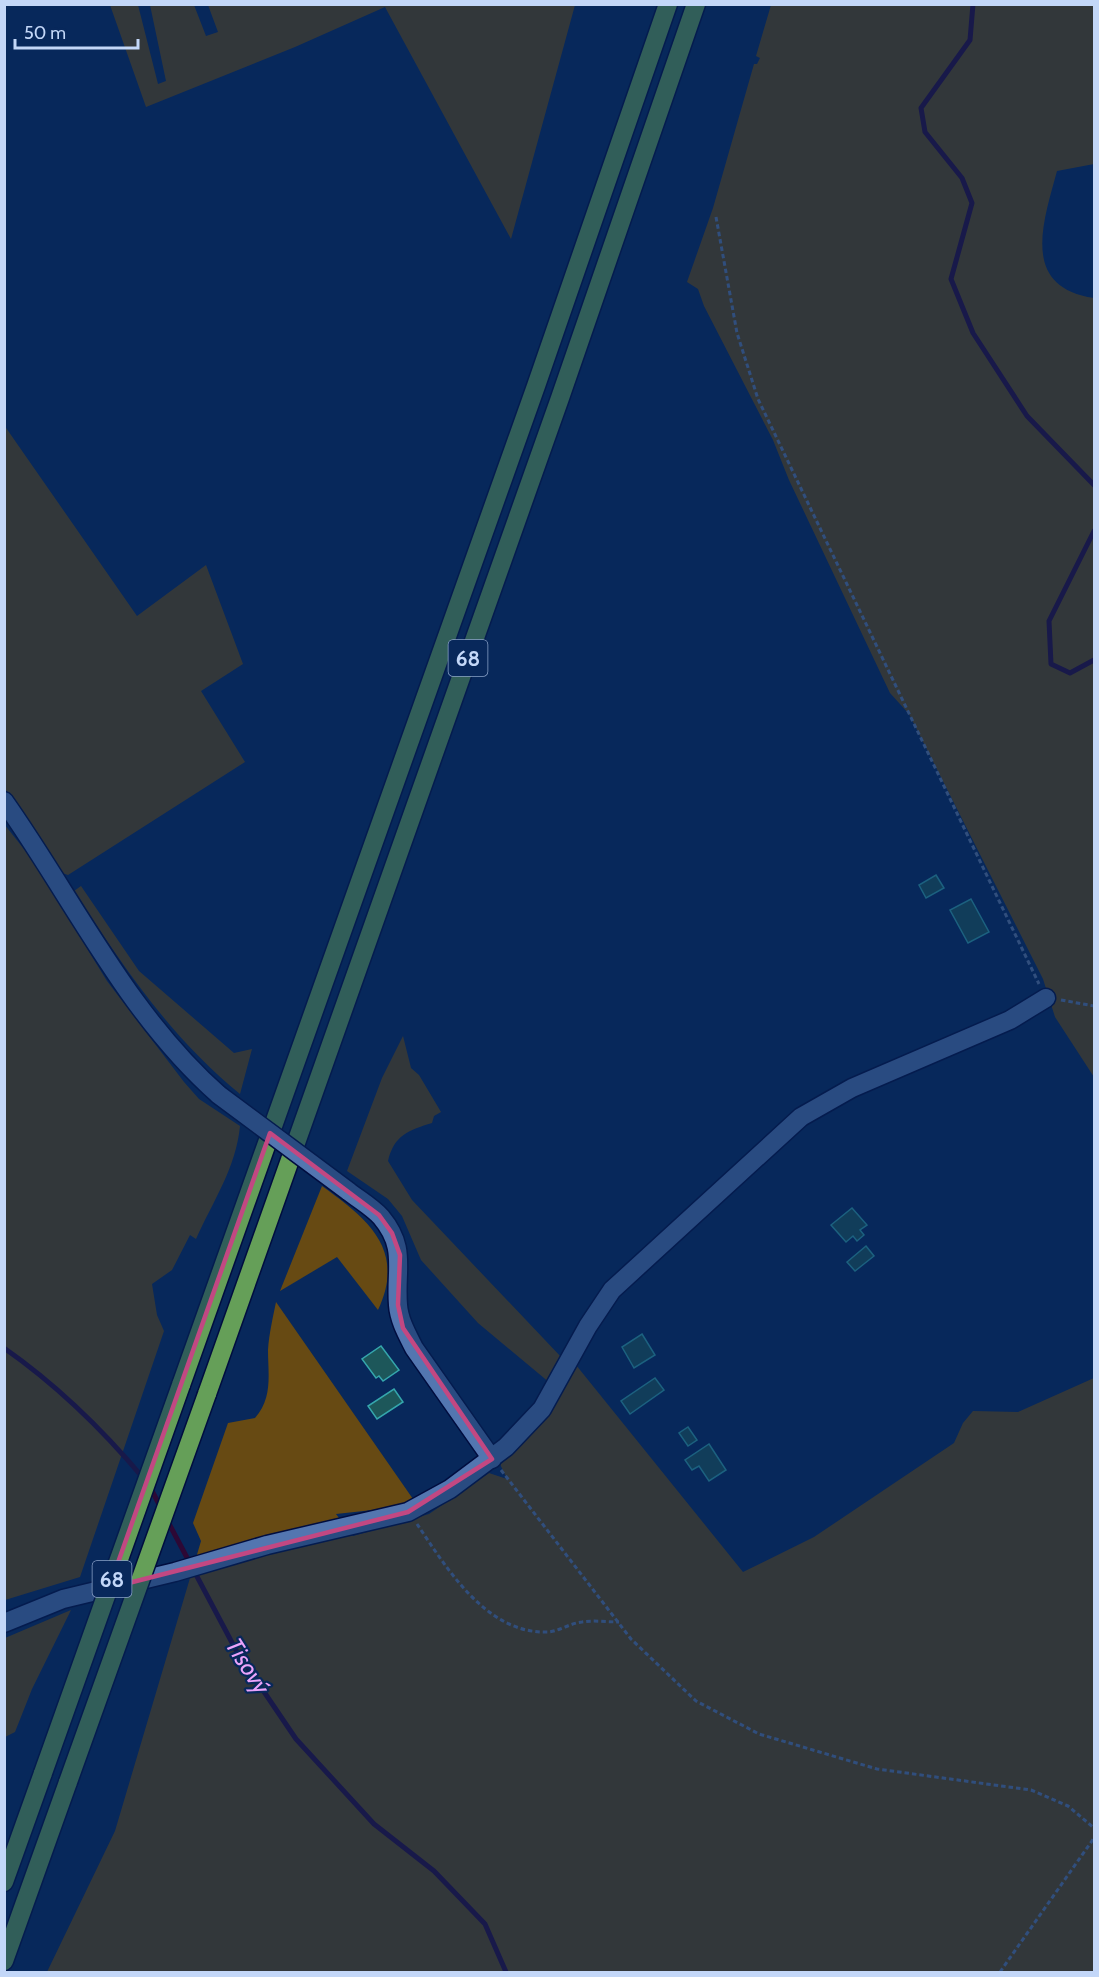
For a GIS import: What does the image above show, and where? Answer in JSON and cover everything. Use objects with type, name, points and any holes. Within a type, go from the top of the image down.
[{"type":"highway","name":"68","points":[[4,1882],[536,386],[668,4]]},
{"type":"highway","name":"68","points":[[4,1960],[587,322],[696,4]]},
{"type":"street","points":[[4,801],[40,852],[109,966],[193,1072],[219,1095],[379,1215],[392,1233],[399,1254],[398,1305],[403,1328],[414,1348],[492,1459]]},
{"type":"street","points":[[4,1623],[63,1599],[175,1572],[267,1545],[408,1512],[450,1489],[492,1459],[542,1409],[588,1326],[612,1290],[801,1117],[852,1088],[1010,1020],[1046,998]]},
{"type":"path","points":[[716,218],[737,333],[758,399],[1046,998],[1095,1006]]},
{"type":"path","points":[[492,1459],[631,1639],[696,1701],[759,1734],[877,1769],[1031,1790],[1068,1806],[1095,1828]]},
{"type":"path","points":[[408,1512],[445,1565],[485,1609],[515,1627],[547,1632],[581,1622],[619,1622]]},
{"type":"path","points":[[1000,1972],[1095,1838]]},
{"type":"highlighted area","points":[[270,1133],[379,1215],[392,1233],[400,1255],[398,1305],[403,1328],[492,1459],[408,1512],[109,1588]]},
{"type":"shaded area","points":[[110,5],[138,5],[158,84],[166,81],[150,5],[194,5],[206,36],[218,32],[208,5],[575,5],[511,239],[385,7],[295,47],[146,107]]},
{"type":"shaded area","points":[[771,5],[1094,5],[1094,164],[1057,171],[1046,211],[1042,250],[1046,267],[1055,281],[1071,292],[1094,298],[1094,1077],[1055,1017],[1043,979],[909,714],[890,693],[789,480],[773,440],[704,306],[698,289],[687,282],[713,208],[754,64],[757,64],[760,58],[756,56]]},
{"type":"shaded area","points":[[4,425],[137,616],[206,565],[243,664],[201,691],[245,762],[68,875],[62,873],[5,789]]},
{"type":"shaded area","points":[[4,824],[32,859],[107,981],[184,1082],[199,1099],[240,1126],[229,1170],[196,1239],[190,1235],[172,1270],[152,1284],[157,1315],[164,1331],[80,1577],[5,1600]]},
{"type":"shaded area","points":[[81,886],[139,971],[234,1053],[252,1049],[240,1094],[191,1049],[129,973],[74,891]]},
{"type":"shaded area","points":[[403,1036],[411,1068],[419,1075],[441,1112],[434,1116],[432,1123],[416,1128],[398,1139],[388,1161],[412,1200],[562,1358],[550,1383],[478,1323],[421,1260],[402,1216],[388,1199],[347,1171],[382,1078]]},
{"type":"shaded area","points":[[322,1186],[367,1223],[385,1252],[388,1269],[386,1288],[378,1310],[337,1257],[280,1291]]},
{"type":"shaded area","points":[[276,1302],[413,1499],[391,1508],[336,1514],[353,1536],[429,1514],[489,1473],[507,1479],[500,1464],[517,1448],[576,1365],[743,1572],[814,1537],[954,1443],[963,1423],[973,1411],[1018,1412],[1094,1378],[1094,1972],[47,1972],[115,1831],[201,1541],[193,1523],[228,1423],[255,1418],[265,1402],[268,1386],[268,1350]]},
{"type":"shaded area","points":[[71,1610],[32,1689],[15,1732],[5,1737],[5,1638]]},
{"type":"building","points":[[936,875],[944,888],[926,898],[919,885]]},
{"type":"building","points":[[971,899],[989,932],[968,943],[950,910]]},
{"type":"building","points":[[852,1208],[867,1225],[860,1230],[864,1235],[857,1241],[853,1236],[846,1242],[831,1225]]},
{"type":"building","points":[[866,1246],[874,1256],[855,1271],[847,1262]]},
{"type":"building","points":[[642,1334],[655,1355],[634,1368],[622,1347]]},
{"type":"building","points":[[381,1346],[399,1370],[383,1381],[379,1376],[376,1378],[362,1359]]},
{"type":"building","points":[[655,1378],[664,1390],[630,1414],[621,1401]]},
{"type":"building","points":[[394,1389],[403,1402],[377,1419],[368,1406]]},
{"type":"building","points":[[688,1427],[697,1440],[688,1446],[679,1433]]},
{"type":"building","points":[[709,1444],[726,1470],[709,1481],[699,1466],[692,1470],[685,1460]]},
{"type":"waterway","points":[[973,4],[970,40],[921,108],[925,132],[962,178],[972,203],[951,279],[973,333],[1027,416],[1094,485]]},
{"type":"waterway","points":[[1094,531],[1049,621],[1051,664],[1070,673],[1094,660]]},
{"type":"waterway","name":"Tisový","points":[[4,1348],[24,1362],[78,1409],[144,1479]]},
{"type":"waterway","name":"Tisový","points":[[150,1487],[161,1508]]},
{"type":"waterway","name":"Tisový","points":[[166,1518],[237,1652],[296,1739],[374,1824],[434,1871],[485,1924],[506,1972]]}]
